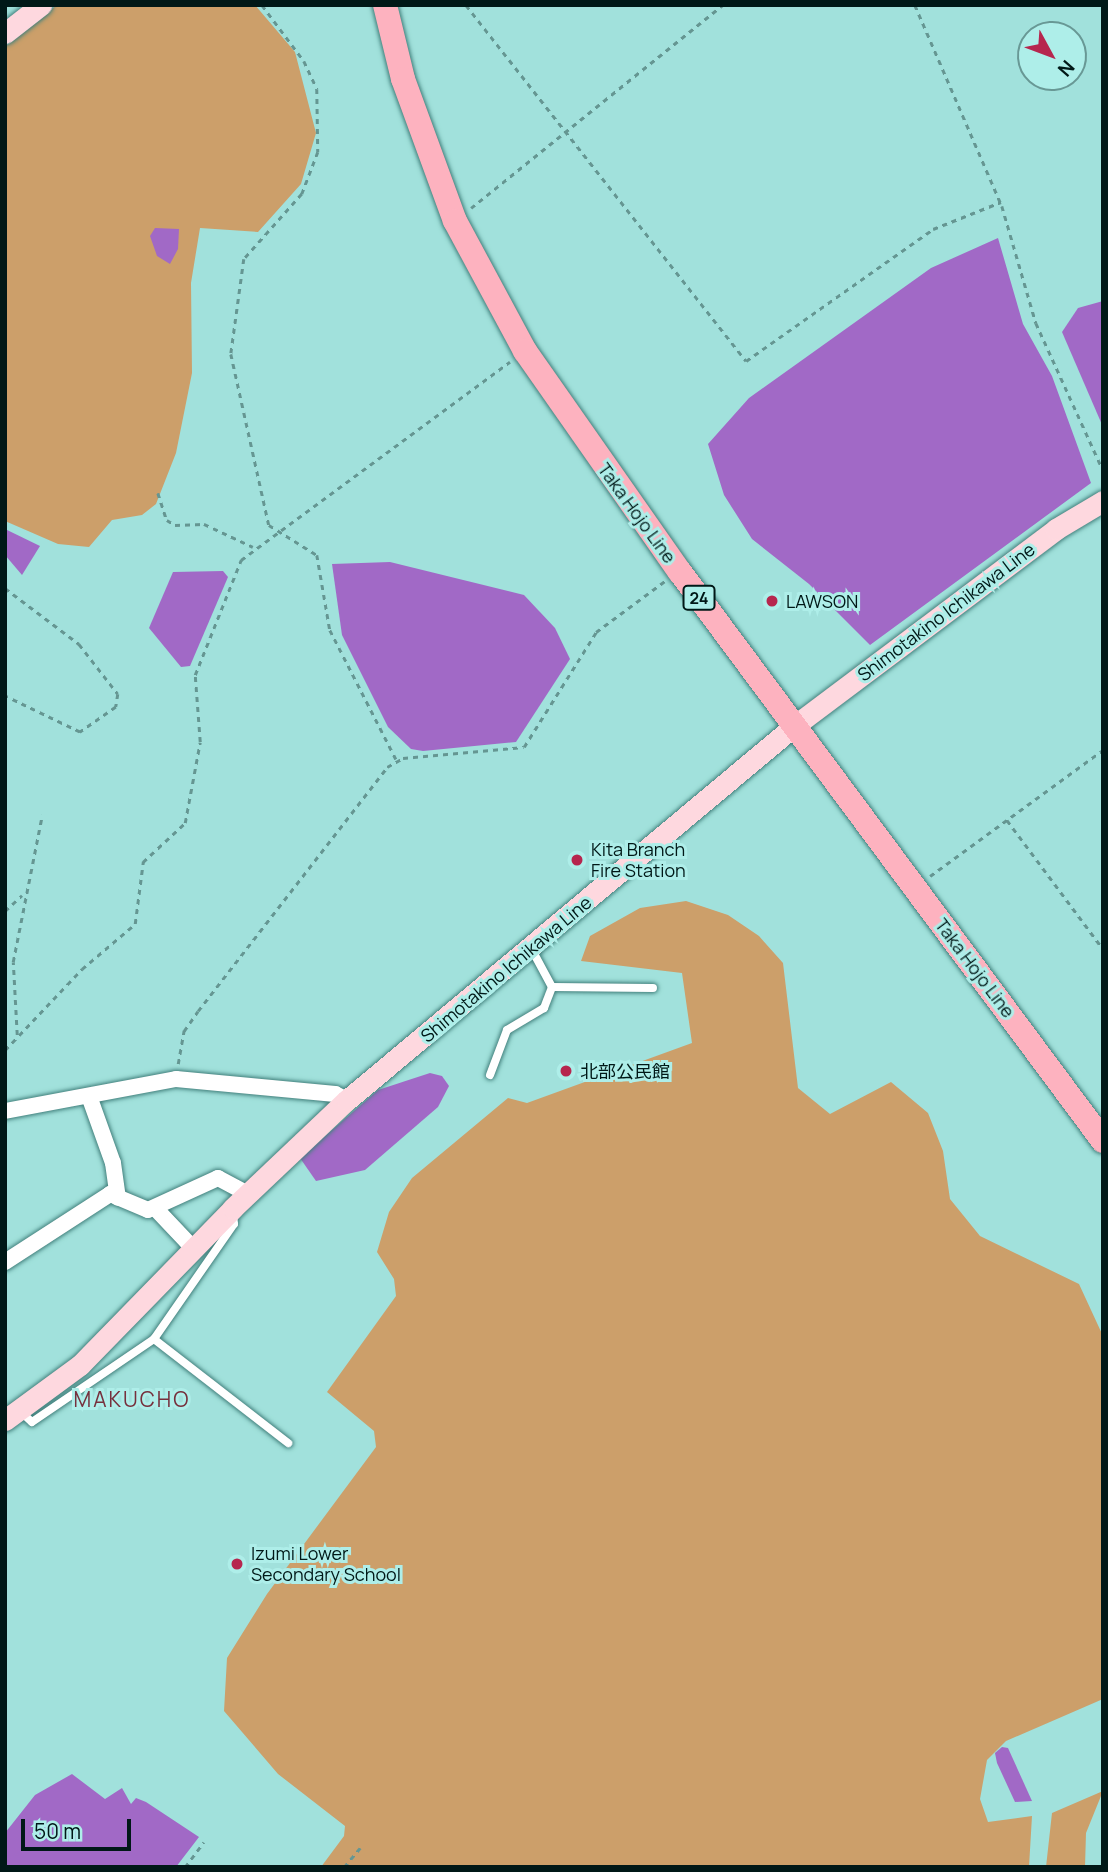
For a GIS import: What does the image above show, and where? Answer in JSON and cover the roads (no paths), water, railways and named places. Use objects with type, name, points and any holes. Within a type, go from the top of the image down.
[{"type":"main road","points":[[5,33],[41,5]]},
{"type":"main road","name":"Taka Hojo Line","points":[[385,5],[403,79],[455,221],[525,351],[680,572],[1103,1141]]},
{"type":"main road","name":"Shimotakino Ichikawa Line","points":[[11,1412],[80,1365],[240,1201],[347,1100],[794,726],[1056,529],[1103,501]]},
{"type":"street","points":[[5,1111],[176,1079],[335,1094],[347,1100]]},
{"type":"street","points":[[89,1096],[113,1163],[118,1198]]},
{"type":"street","points":[[5,1262],[94,1200],[110,1194],[133,1208],[155,1208],[218,1178],[240,1201]]},
{"type":"street","points":[[155,1208],[193,1248]]},
{"type":"lane","points":[[490,1075],[507,1030],[544,1008],[552,987],[531,948]]},
{"type":"lane","points":[[552,987],[653,988]]},
{"type":"lane","points":[[11,1412],[33,1422],[154,1339],[234,1224],[240,1201]]},
{"type":"lane","points":[[154,1339],[288,1443]]},
{"type":"place","name":"LAWSON","points":[[772,601]]},
{"type":"place","name":"Kita Branch Fire Station","points":[[577,860]]},
{"type":"place","name":"北部公民館","points":[[566,1071]]},
{"type":"place","name":"Izumi Lower Secondary School","points":[[237,1564]]},
{"type":"district","name":"MAKUCHO","points":[[132,1399]]}]
